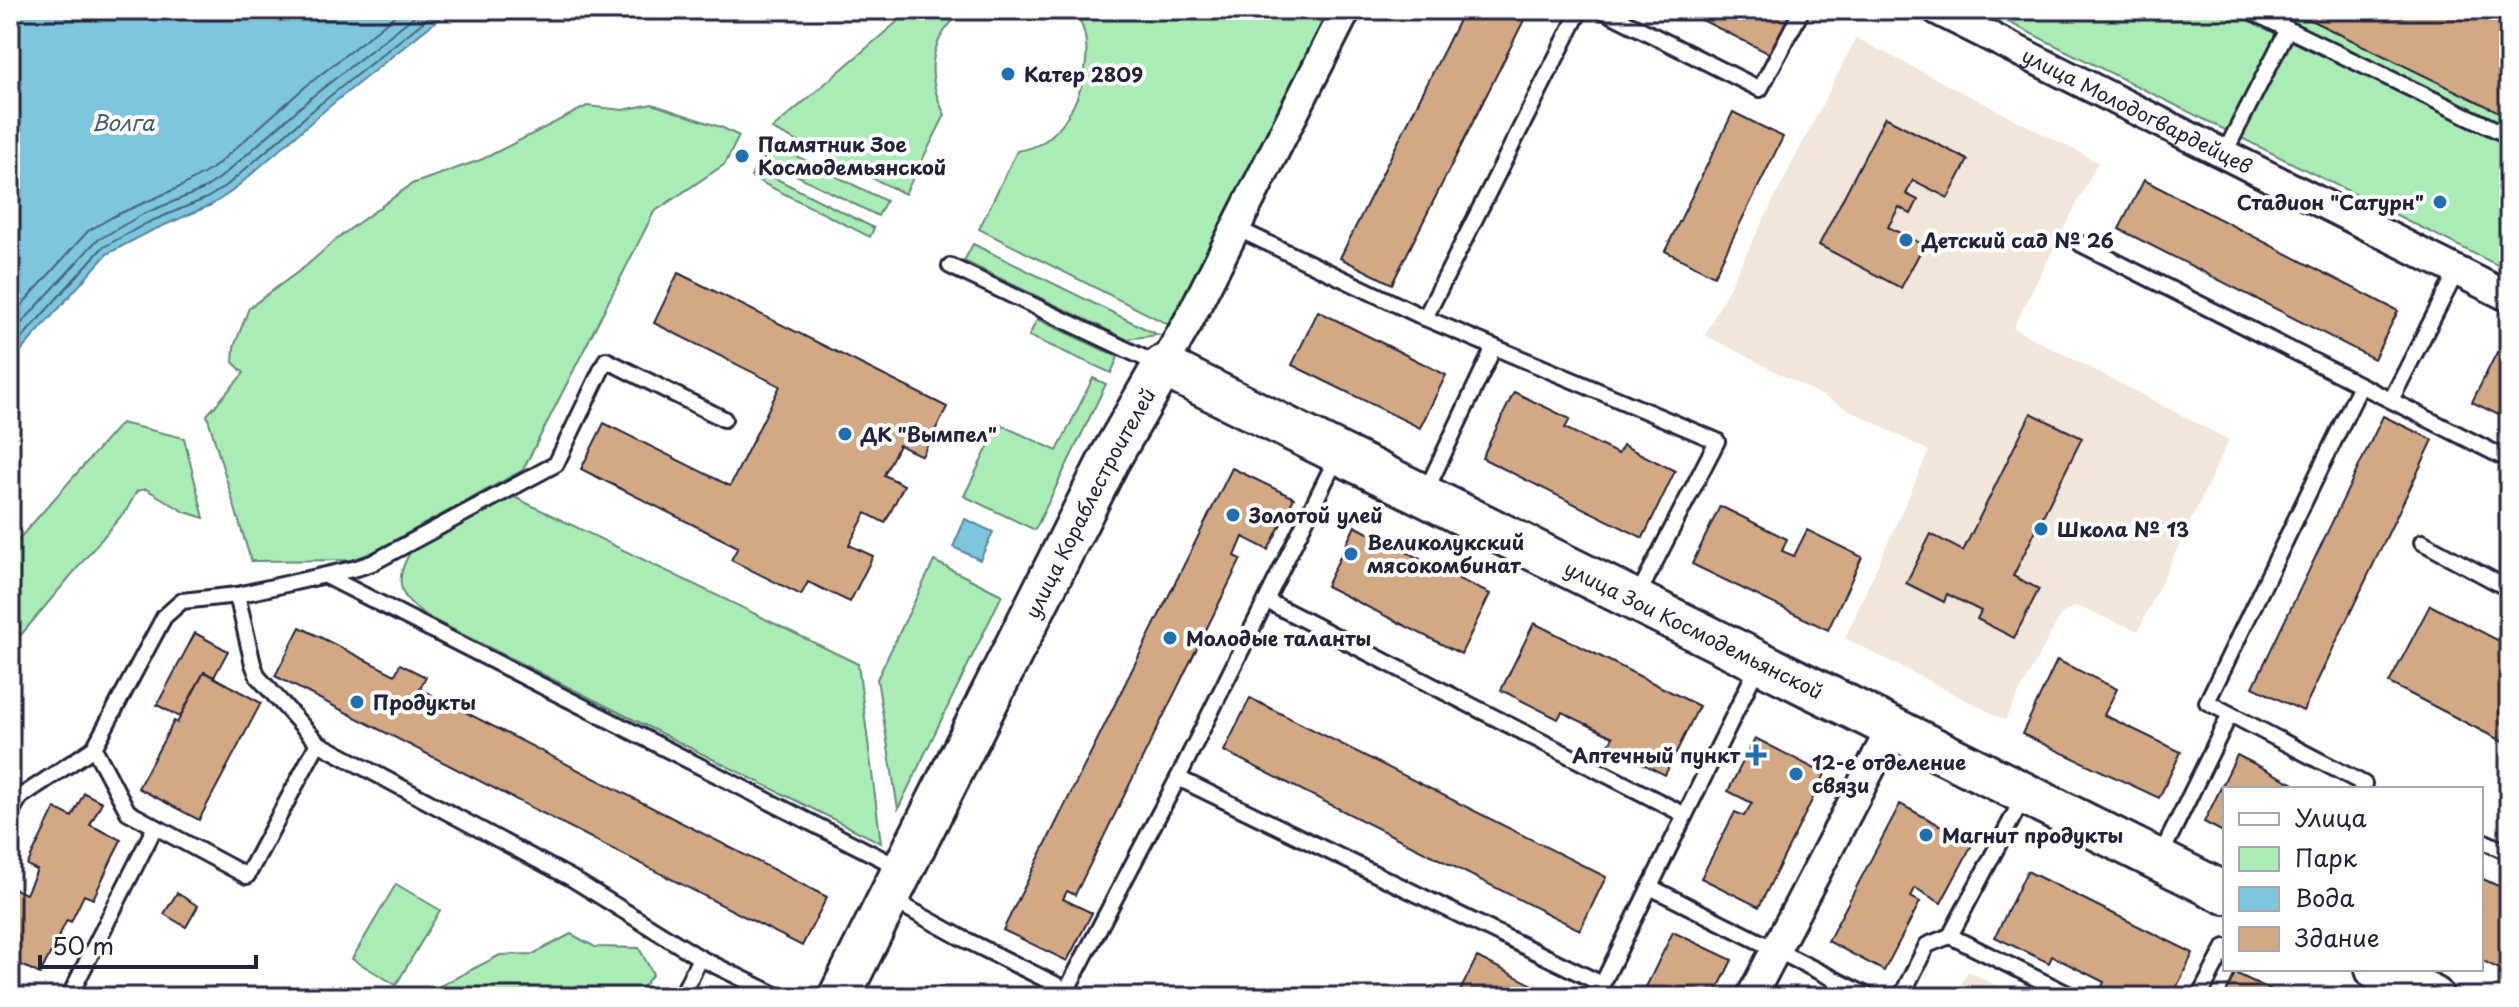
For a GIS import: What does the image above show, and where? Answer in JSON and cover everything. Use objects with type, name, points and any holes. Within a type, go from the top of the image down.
[{"type":"street","name":"улица Кораблестроителей","points":[[839,997],[1109,460],[1236,228],[1346,10]]},
{"type":"street","name":"улица Молодогвардейцев","points":[[1937,10],[2509,297]]},
{"type":"street","name":"улица Зои Космодемьянской","points":[[1163,366],[2223,892]]},
{"type":"street","points":[[1751,997],[1892,727]]},
{"type":"street","points":[[2380,971],[2428,996]]},
{"type":"lane","points":[[1425,318],[1580,10]]},
{"type":"lane","points":[[1602,10],[1760,89],[1802,10]]},
{"type":"lane","points":[[2248,10],[2509,136]]},
{"type":"lane","points":[[2224,154],[2288,29]]},
{"type":"lane","points":[[1236,228],[1425,318],[1717,441],[1636,600]]},
{"type":"lane","points":[[2081,244],[2509,460]]},
{"type":"lane","points":[[950,266],[1163,366]]},
{"type":"lane","points":[[2391,400],[2457,271]]},
{"type":"lane","points":[[1424,495],[1494,347]]},
{"type":"lane","points":[[10,814],[20,797],[94,748],[164,617],[182,601],[237,595],[372,563],[556,464],[606,360],[724,419]]},
{"type":"lane","points":[[2360,387],[2207,702],[2366,787]]},
{"type":"lane","points":[[1065,993],[1178,778],[1339,453]]},
{"type":"lane","points":[[2422,542],[2509,589]]},
{"type":"lane","points":[[326,576],[896,884],[962,938],[1065,993],[1081,997]]},
{"type":"lane","points":[[237,595],[258,677],[318,743],[571,878],[700,958],[780,997]]},
{"type":"lane","points":[[1267,601],[1685,815]]},
{"type":"lane","points":[[1178,778],[1599,990],[1760,662]]},
{"type":"lane","points":[[2159,860],[2230,714]]},
{"type":"lane","points":[[94,748],[128,812],[247,876],[318,743]]},
{"type":"lane","points":[[1901,997],[1927,945],[1950,936],[2025,794]]},
{"type":"lane","points":[[69,997],[155,827]]},
{"type":"lane","points":[[2483,841],[2509,853]]},
{"type":"lane","points":[[1650,887],[1870,997]]},
{"type":"lane","points":[[1950,936],[2074,997]]},
{"type":"lane","points":[[2199,997],[2223,951]]},
{"type":"lane","points":[[681,997],[700,958]]},
{"type":"shaded area","points":[[1856,38],[2098,162],[2013,328],[2229,440],[2138,631],[2076,606],[2061,614],[2005,720],[1845,638],[1929,451],[1705,335]]},
{"type":"shaded area","points":[[1968,971],[2019,997],[1954,997]]},
{"type":"green space","points":[[911,10],[965,10],[952,21],[937,45],[933,58],[934,86],[945,115],[905,194],[772,129]]},
{"type":"green space","points":[[1073,10],[1331,10],[1173,327],[979,229],[1017,151],[1046,140],[1069,114],[1077,97],[1083,79],[1086,41],[1082,24]]},
{"type":"green space","name":"Стадион \"Сатурн\"","points":[[1984,10],[2509,10],[2509,271]]},
{"type":"green space","points":[[652,104],[739,136],[725,164],[654,212],[523,470],[373,552],[352,560],[251,561],[207,415],[244,373],[233,362],[234,347],[249,308],[412,184],[483,159],[587,106],[623,110]]},
{"type":"green space","points":[[766,141],[886,201],[878,216],[760,157]]},
{"type":"green space","points":[[755,168],[874,228],[870,237],[751,177]]},
{"type":"green space","points":[[973,244],[1158,335],[1126,339],[964,261]]},
{"type":"green space","points":[[1037,319],[1118,357],[1111,373],[1029,336]]},
{"type":"green space","points":[[1093,378],[1106,384],[1035,530],[964,496],[999,424],[1057,451]]},
{"type":"green space","points":[[121,423],[184,438],[204,518],[185,512],[146,489],[137,491],[127,509],[10,648],[10,549]]},
{"type":"green space","points":[[512,496],[858,664],[881,843],[434,620],[414,606],[403,592],[401,583],[401,574],[411,551]]},
{"type":"green space","points":[[934,561],[1002,595],[898,809],[877,679]]},
{"type":"green space","points":[[396,884],[440,910],[396,985],[352,959]]},
{"type":"green space","points":[[571,934],[595,947],[639,948],[653,974],[635,997],[434,997],[438,987],[500,955],[533,954]]},
{"type":"water","name":"Волга","points":[[10,10],[450,10],[325,110],[231,192],[211,205],[107,254],[10,363]]},
{"type":"water","points":[[965,519],[993,532],[980,560],[953,547]]},
{"type":"building","points":[[1464,10],[1508,10],[1525,18],[1392,284],[1340,258]]},
{"type":"building","points":[[1682,10],[1794,10],[1772,55]]},
{"type":"building","points":[[2290,10],[2509,10],[2509,117]]},
{"type":"building","points":[[1733,112],[1783,137],[1714,276],[1665,251]]},
{"type":"building","points":[[1885,117],[1968,160],[1948,198],[1913,180],[1906,194],[1918,200],[1911,214],[1899,207],[1888,227],[1924,245],[1901,288],[1819,245]]},
{"type":"building","points":[[2144,180],[2398,311],[2374,359],[2119,229]]},
{"type":"building","name":"ДК \"Вымпел\"","points":[[678,273],[947,407],[922,456],[899,445],[884,475],[904,485],[885,523],[866,513],[849,545],[873,556],[850,602],[808,582],[801,595],[731,560],[738,547],[581,469],[604,423],[730,486],[780,386],[654,323]]},
{"type":"building","points":[[1318,311],[1446,375],[1420,428],[1292,365]]},
{"type":"building","points":[[2497,352],[2509,358],[2509,420],[2472,402]]},
{"type":"building","points":[[1514,392],[1570,419],[1565,428],[1618,454],[1623,445],[1675,471],[1643,538],[1482,458]]},
{"type":"building","points":[[2031,413],[2082,438],[2013,576],[2039,589],[2014,638],[1977,619],[1981,611],[1947,594],[1944,602],[1906,583],[1931,534],[1963,551]]},
{"type":"building","points":[[2383,416],[2433,440],[2303,711],[2253,687]]},
{"type":"building","points":[[1232,468],[1294,498],[1268,550],[1243,537],[1235,556],[1241,559],[1075,895],[1067,891],[1063,899],[1092,913],[1067,961],[1003,930]]},
{"type":"building","points":[[1720,506],[1787,539],[1782,551],[1794,556],[1807,530],[1862,557],[1828,630],[1692,564]]},
{"type":"building","points":[[1355,526],[1381,540],[1389,535],[1402,541],[1402,550],[1440,569],[1449,564],[1459,569],[1459,579],[1490,594],[1461,654],[1326,586]]},
{"type":"building","points":[[2430,605],[2509,646],[2509,745],[2389,683]]},
{"type":"building","points":[[1534,623],[1699,706],[1665,775],[1608,746],[1613,737],[1562,712],[1558,719],[1501,690]]},
{"type":"building","points":[[300,627],[395,675],[400,664],[426,677],[420,689],[827,897],[802,946],[275,676]]},
{"type":"building","points":[[195,633],[228,651],[214,677],[204,672],[180,717],[157,705]]},
{"type":"building","points":[[2057,660],[2117,689],[2104,715],[2181,752],[2159,798],[2022,734]]},
{"type":"building","points":[[204,672],[261,703],[199,820],[138,788]]},
{"type":"building","points":[[1250,698],[1606,877],[1580,930],[1224,751]]},
{"type":"building","points":[[1755,738],[1825,774],[1759,907],[1701,878],[1735,812],[1744,816],[1752,803],[1728,791]]},
{"type":"building","points":[[2237,755],[2300,787],[2223,787],[2223,832],[2204,822]]},
{"type":"building","points":[[84,793],[102,802],[90,825],[121,840],[93,899],[84,895],[71,922],[67,920],[40,974],[11,960],[10,963],[10,887],[26,894],[37,870],[27,865],[55,808],[72,817]]},
{"type":"building","points":[[1900,804],[1973,843],[1941,903],[1915,888],[1911,897],[1920,902],[1884,971],[1828,941]]},
{"type":"building","points":[[2027,871],[2193,953],[2172,997],[2117,997],[2101,989],[2104,982],[2052,956],[2049,963],[1995,937]]},
{"type":"building","points":[[2483,879],[2509,891],[2509,974],[2483,961]]},
{"type":"building","points":[[177,893],[198,906],[186,927],[164,914]]},
{"type":"building","points":[[1673,932],[1732,960],[1714,997],[1641,997]]},
{"type":"building","points":[[1477,957],[1539,988],[1535,997],[1457,997]]},
{"type":"building","points":[[2235,973],[2286,997],[2224,997]]},
{"type":"place","name":"Катер 2809","points":[[1008,74]]},
{"type":"place","name":"Памятник Зое Космодемьянской","points":[[742,156]]},
{"type":"place","name":"Стадион \"Сатурн\"","points":[[2440,202]]},
{"type":"place","name":"Детский сад № 26","points":[[1906,240]]},
{"type":"place","name":"ДК \"Вымпел\"","points":[[845,434]]},
{"type":"place","name":"Золотой улей","points":[[1233,515]]},
{"type":"place","name":"Школа № 13","points":[[2041,529]]},
{"type":"place","name":"Великолукский мясокомбинат","points":[[1351,554]]},
{"type":"place","name":"Молодые таланты","points":[[1170,638]]},
{"type":"place","name":"Продукты","points":[[357,702]]},
{"type":"place","name":"Аптечный пункт","points":[[1756,755]]},
{"type":"place","name":"12-е отделение связи","points":[[1796,774]]},
{"type":"place","name":"Магнит продукты","points":[[1926,835]]}]
